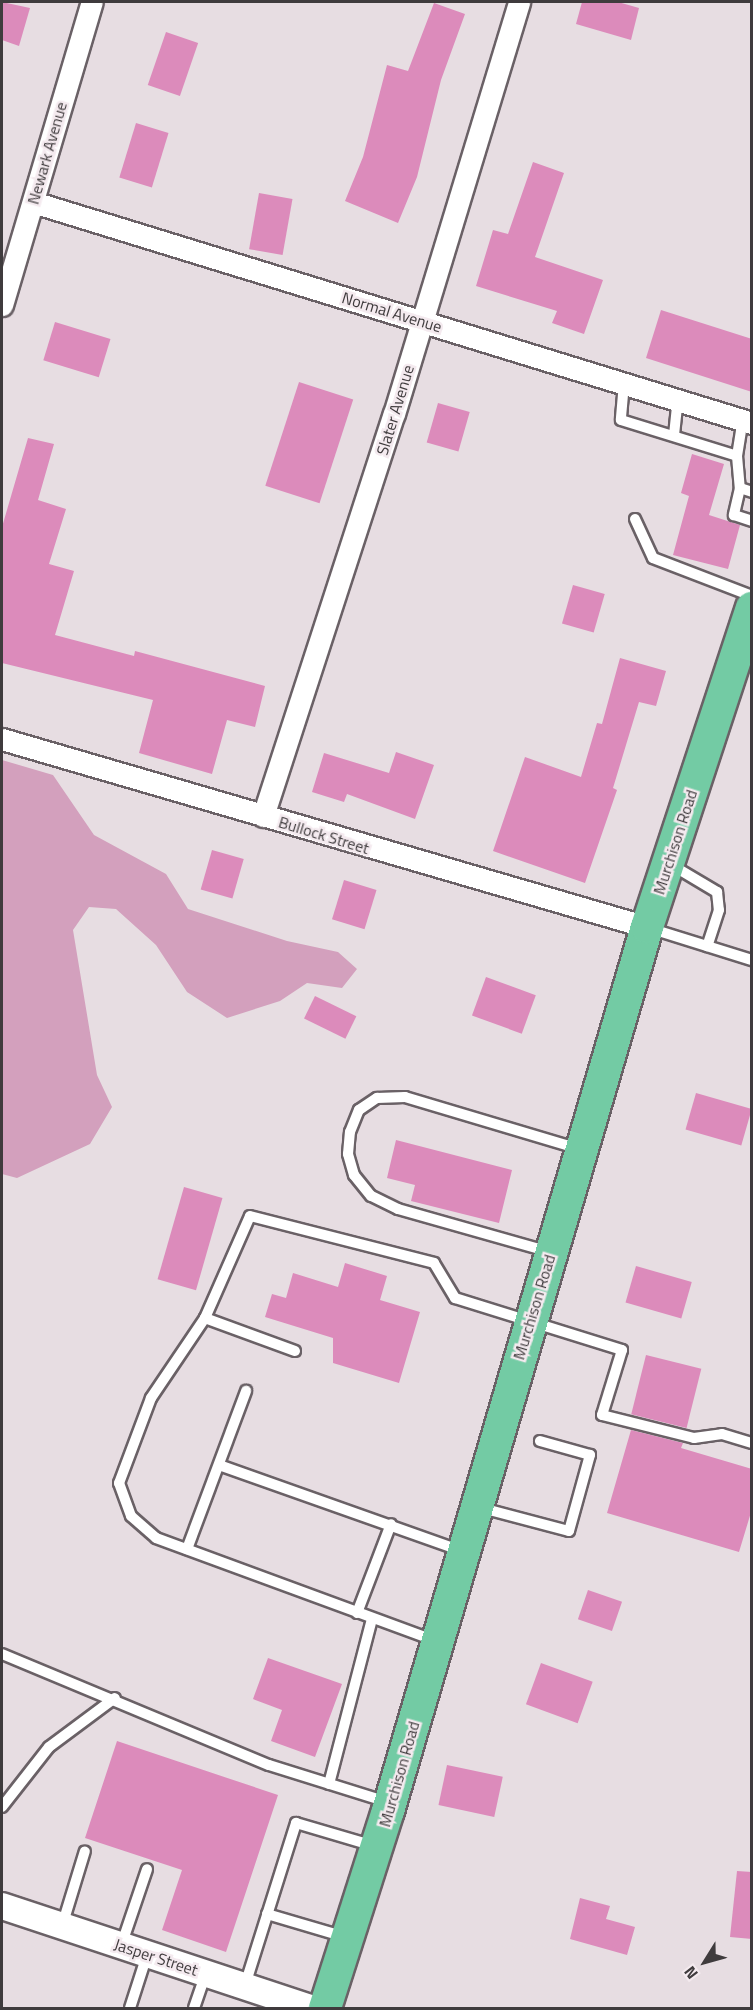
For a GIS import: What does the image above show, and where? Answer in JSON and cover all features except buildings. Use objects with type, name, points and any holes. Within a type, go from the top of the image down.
[{"type":"main road","name":"Murchison Road","points":[[325,2008],[350,1938],[475,1506],[647,927],[752,608]]},
{"type":"street","name":"Newark Avenue","points":[[2,305],[92,2]]},
{"type":"street","name":"Slater Avenue","points":[[263,816],[422,321],[519,2]]},
{"type":"street","name":"Normal Avenue","points":[[33,202],[747,421]]},
{"type":"street","name":"Bullock Street","points":[[2,739],[647,927]]},
{"type":"street","name":"Jasper Street","points":[[2,1906],[311,2008]]},
{"type":"lane","points":[[624,383],[621,420],[737,456]]},
{"type":"lane","points":[[674,435],[678,399]]},
{"type":"lane","points":[[747,421],[737,456],[740,488],[735,516],[752,521]]},
{"type":"lane","points":[[740,488],[752,492]]},
{"type":"lane","points":[[635,519],[653,558],[752,596]]},
{"type":"lane","points":[[668,863],[717,892],[719,910],[707,946]]},
{"type":"lane","points":[[647,927],[752,960]]},
{"type":"lane","points":[[551,1252],[398,1209],[371,1196],[354,1175],[348,1154],[350,1132],[359,1110],[377,1098],[405,1097],[581,1150]]},
{"type":"lane","points":[[437,1641],[156,1538],[131,1516],[119,1483],[151,1398],[205,1318],[250,1216],[434,1263],[455,1298],[622,1350],[602,1415],[694,1438],[722,1434],[752,1443]]},
{"type":"lane","points":[[205,1318],[295,1352]]},
{"type":"lane","points":[[187,1549],[246,1391]]},
{"type":"lane","points":[[475,1506],[569,1531],[590,1455],[540,1441]]},
{"type":"lane","points":[[219,1465],[462,1551]]},
{"type":"lane","points":[[357,1613],[391,1524]]},
{"type":"lane","points":[[329,1784],[372,1619]]},
{"type":"lane","points":[[2,1654],[115,1698],[269,1764],[390,1803]]},
{"type":"lane","points":[[2,1807],[49,1747],[115,1698]]},
{"type":"lane","points":[[244,1986],[296,1823],[377,1847]]},
{"type":"lane","points":[[62,1926],[85,1851]]},
{"type":"lane","points":[[121,1946],[147,1869]]},
{"type":"lane","points":[[267,1914],[350,1938]]},
{"type":"lane","points":[[130,2008],[147,1954]]},
{"type":"lane","points":[[194,2008],[206,1974]]},
{"type":"shaded area","points":[[2,760],[53,775],[94,835],[166,874],[188,909],[287,941],[338,952],[357,969],[342,988],[307,983],[280,1001],[227,1018],[187,992],[156,945],[116,909],[89,907],[73,930],[97,1075],[112,1107],[90,1144],[17,1178],[2,1174]]}]
